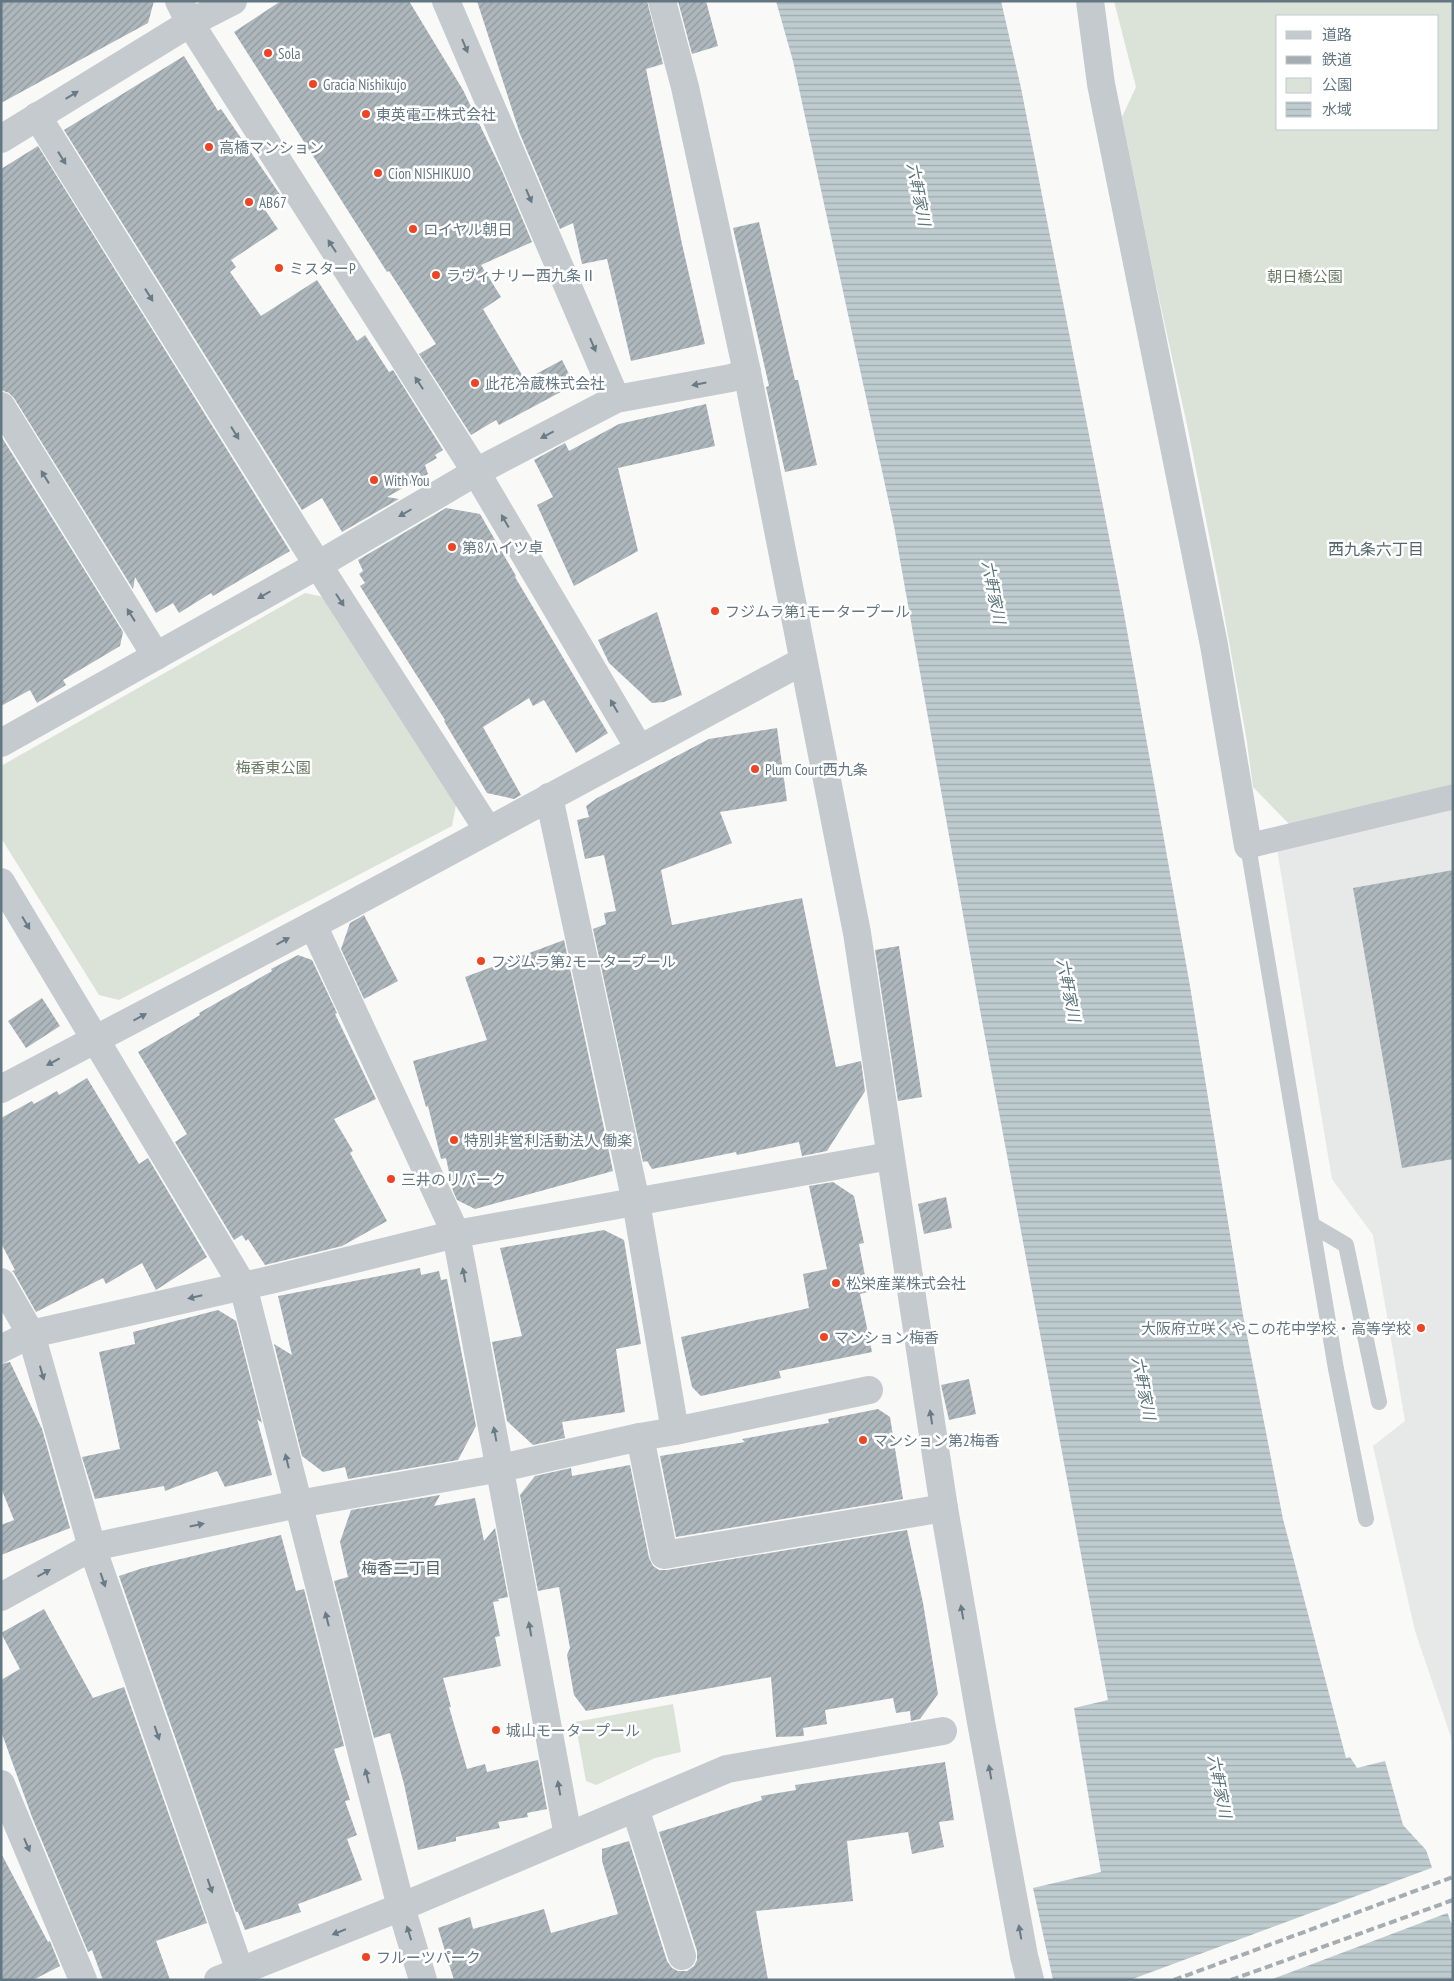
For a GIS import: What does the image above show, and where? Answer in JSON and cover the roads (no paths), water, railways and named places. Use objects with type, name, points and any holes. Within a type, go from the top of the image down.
[{"type":"street","points":[[1,139],[184,12],[233,1]]},
{"type":"street","points":[[446,1],[616,399]]},
{"type":"street","points":[[662,1],[686,87],[747,372],[857,933],[944,1508],[981,1722],[1022,1946],[1030,1980]]},
{"type":"street","points":[[1090,1],[1100,84],[1214,645],[1248,846],[1453,797]]},
{"type":"street","points":[[184,12],[476,472],[638,748]]},
{"type":"street","points":[[36,116],[318,565],[488,830]]},
{"type":"street","points":[[1,743],[318,565],[476,472],[616,399],[731,378],[747,372]]},
{"type":"street","points":[[1,406],[156,656]]},
{"type":"street","points":[[1,1090],[313,925],[638,748],[803,661]]},
{"type":"street","points":[[549,797],[636,1202],[675,1431]]},
{"type":"street","points":[[1,882],[243,1286],[401,1907],[423,1980]]},
{"type":"street","points":[[313,925],[456,1234],[568,1836]]},
{"type":"street","points":[[1,1349],[31,1334],[243,1286],[456,1234],[890,1156]]},
{"type":"street","points":[[1,1282],[31,1334],[92,1547],[229,1976],[401,1907],[727,1769],[943,1731]]},
{"type":"street","points":[[1,1597],[92,1547],[298,1504],[501,1468],[640,1437],[869,1390]]},
{"type":"street","points":[[640,1437],[664,1555],[944,1508]]},
{"type":"street","points":[[1,1784],[8,1822],[83,1980]]},
{"type":"street","points":[[635,1808],[682,1956]]},
{"type":"lane","points":[[1248,846],[1336,1369],[1366,1519]]},
{"type":"lane","points":[[1312,1225],[1346,1245],[1379,1402]]},
{"type":"water","name":"六軒家川","points":[[776,1],[1001,1],[1021,88],[1123,608],[1190,986],[1243,1315],[1283,1519],[1346,1758],[1350,1757],[1357,1768],[1385,1761],[1403,1825],[1426,1850],[1451,1923],[1453,1923],[1453,1980],[1053,1980],[1033,1888],[1101,1872],[1074,1708],[1108,1700],[980,1010],[894,526],[793,61]]},
{"type":"railway","points":[[1174,1980],[1453,1877]]},
{"type":"railway","points":[[1231,1980],[1453,1900]]},
{"type":"place","name":"Sola","points":[[268,53]]},
{"type":"place","name":"Gracia Nishikujo","points":[[313,84]]},
{"type":"place","name":"東英電工株式会社","points":[[366,114]]},
{"type":"place","name":"高橋マンション","points":[[209,147]]},
{"type":"place","name":"Cion NISHIKUJO","points":[[378,173]]},
{"type":"place","name":"AB67","points":[[249,202]]},
{"type":"place","name":"ロイヤル朝日","points":[[413,229]]},
{"type":"place","name":"ミスターP","points":[[279,268]]},
{"type":"place","name":"ラヴィナリー西九条Ⅱ","points":[[436,275]]},
{"type":"place","name":"此花冷蔵株式会社","points":[[475,383]]},
{"type":"place","name":"With You","points":[[374,480]]},
{"type":"place","name":"第8ハイツ卓","points":[[452,547]]},
{"type":"place","name":"フジムラ第1モータープール","points":[[715,611]]},
{"type":"place","name":"Plum Court西九条","points":[[755,769]]},
{"type":"place","name":"フジムラ第2モータープール","points":[[481,961]]},
{"type":"place","name":"特別非営利活動法人 働楽","points":[[454,1140]]},
{"type":"place","name":"三井のリパーク","points":[[391,1179]]},
{"type":"place","name":"松栄産業株式会社","points":[[836,1283]]},
{"type":"place","name":"大阪府立咲くやこの花中学校・高等学校","points":[[1421,1328]]},
{"type":"place","name":"マンション梅香","points":[[824,1337]]},
{"type":"place","name":"マンション第2梅香","points":[[863,1440]]},
{"type":"place","name":"城山モータープール","points":[[496,1730]]},
{"type":"place","name":"フルーツパーク","points":[[366,1957]]},
{"type":"district","name":"西九条六丁目","points":[[1376,549]]},
{"type":"district","name":"梅香二丁目","points":[[401,1568]]},
{"type":"park label","name":"朝日橋公園","points":[[1305,276]]},
{"type":"park label","name":"梅香東公園","points":[[273,767]]}]
